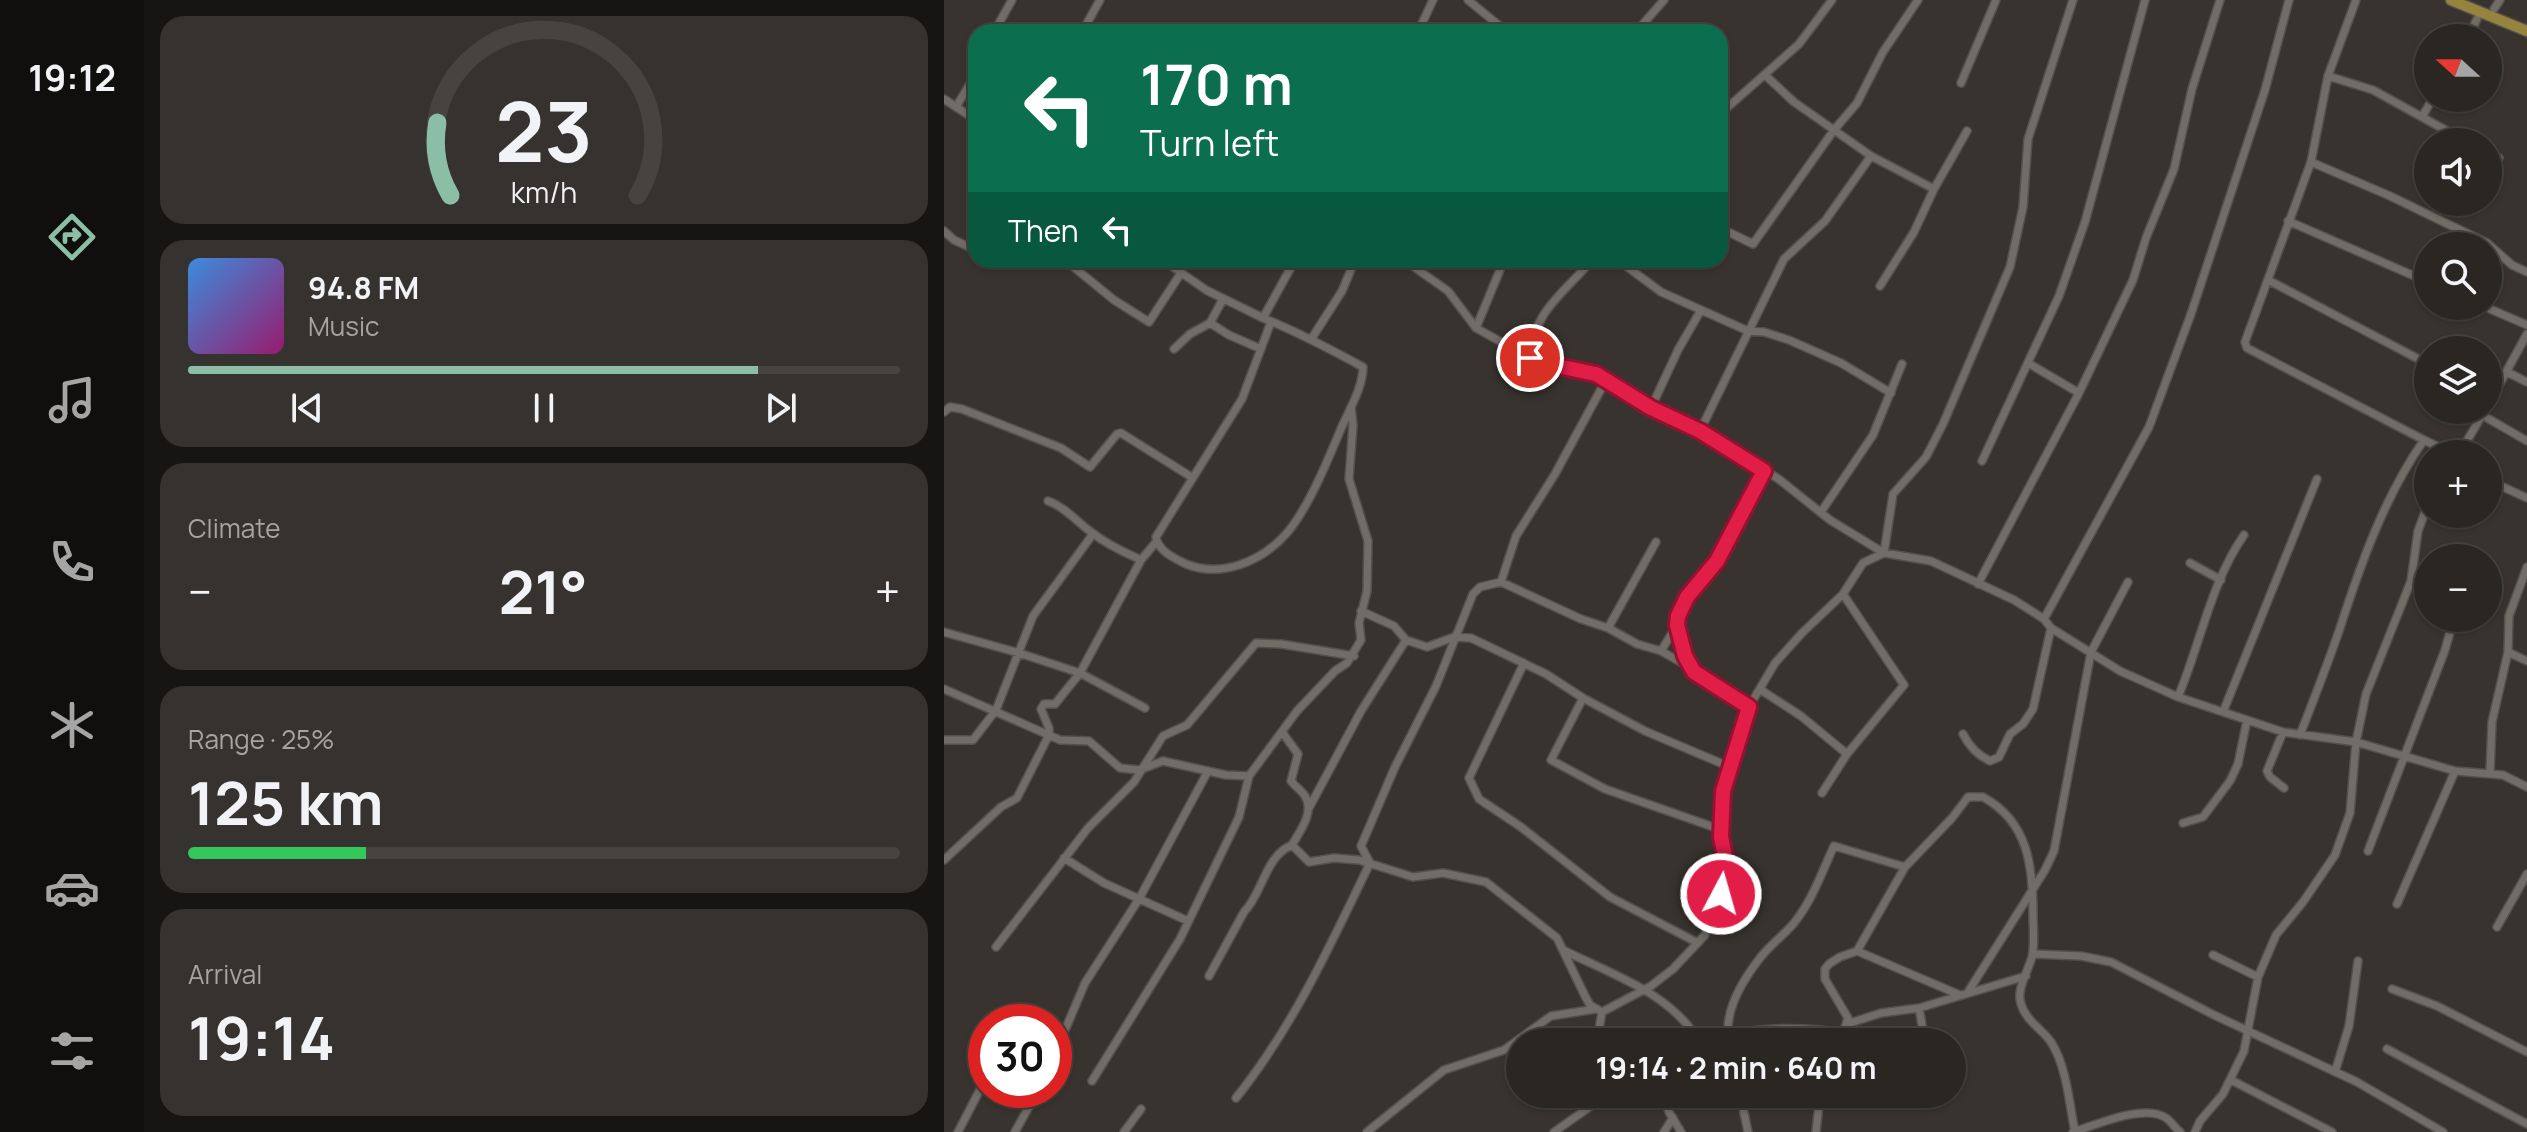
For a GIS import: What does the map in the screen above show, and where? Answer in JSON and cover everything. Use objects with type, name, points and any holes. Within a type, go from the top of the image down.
[{"type":"main road","points":[[2451,0],[2527,31]]},
{"type":"street","points":[[998,24],[1012,0]]},
{"type":"street","points":[[1086,24],[1100,0]]},
{"type":"street","points":[[1422,24],[1433,0]]},
{"type":"street","points":[[1468,0],[1497,24]]},
{"type":"street","points":[[1643,24],[1664,0]]},
{"type":"street","points":[[1728,107],[1799,44],[1832,0]]},
{"type":"street","points":[[1728,232],[1753,244],[1834,130],[1857,103],[1883,52],[1918,0]]},
{"type":"street","points":[[1961,83],[1996,0]]},
{"type":"street","points":[[1884,553],[1893,494],[1926,457],[2010,267],[2023,207],[2028,139],[2073,0]]},
{"type":"street","points":[[1982,461],[2059,296],[2085,222],[2145,0]]},
{"type":"street","points":[[1978,584],[2079,393],[2133,280],[2174,169],[2192,89],[2220,0]]},
{"type":"street","points":[[2044,619],[2149,427],[2191,314],[2260,104],[2289,0]]},
{"type":"street","points":[[2356,0],[2328,76],[2311,162],[2245,342],[2247,348],[2424,440]]},
{"type":"street","points":[[2494,9],[2500,0]]},
{"type":"street","points":[[2475,24],[2477,19]]},
{"type":"street","points":[[1765,75],[1794,102],[1871,156],[1934,189]]},
{"type":"street","points":[[2328,76],[2373,90],[2442,128]]},
{"type":"street","points":[[956,107],[968,87]]},
{"type":"street","points":[[944,99],[968,115]]},
{"type":"street","points":[[2422,117],[2425,112]]},
{"type":"street","points":[[1880,286],[1914,232],[1967,131]]},
{"type":"street","points":[[1700,431],[1784,259],[1825,221],[1871,156]]},
{"type":"street","points":[[2311,162],[2487,243],[2512,265],[2527,272]]},
{"type":"street","points":[[2288,221],[2414,276]]},
{"type":"street","points":[[944,231],[968,246]]},
{"type":"street","points":[[1075,268],[1114,300],[1149,322],[1181,273]]},
{"type":"street","points":[[1156,542],[1166,553],[1183,562],[1215,571],[1239,565],[1269,549],[1287,534],[1322,475],[1363,367],[1312,338],[1223,299],[1174,268]]},
{"type":"street","points":[[944,860],[1001,807],[1017,798],[1049,735],[1041,709],[1044,704],[1055,704],[1080,673],[1141,560],[1156,542],[1159,530],[1242,399],[1261,349],[1267,320],[1291,268]]},
{"type":"street","points":[[1312,338],[1342,291],[1352,268]]},
{"type":"street","points":[[1415,268],[1448,291],[1476,328],[1530,358],[1570,370],[1587,371],[1606,380],[1651,408],[1700,431],[1884,553],[1931,561],[2014,600],[2044,619],[2051,628],[2120,671],[2178,697],[2283,732],[2356,742],[2455,771],[2513,778],[2527,787]]},
{"type":"street","points":[[1476,328],[1501,268]]},
{"type":"street","points":[[1530,358],[1536,324],[1585,268]]},
{"type":"street","points":[[1629,268],[1661,292],[1748,331],[1764,332],[1789,340],[1841,363],[1891,393]]},
{"type":"street","points":[[2268,280],[2414,357]]},
{"type":"street","points":[[1174,349],[1190,334],[1210,323],[1223,299]]},
{"type":"street","points":[[1651,408],[1701,310]]},
{"type":"street","points":[[2502,314],[2527,325]]},
{"type":"street","points":[[1210,323],[1261,349]]},
{"type":"street","points":[[2502,380],[2527,334]]},
{"type":"street","points":[[2028,363],[2079,393]]},
{"type":"street","points":[[1821,512],[1873,435],[1902,364]]},
{"type":"street","points":[[2507,372],[2527,382]]},
{"type":"street","points":[[1501,582],[1516,536],[1555,474],[1606,380]]},
{"type":"street","points":[[1092,1081],[1146,998],[1188,921],[1239,817],[1249,776],[1297,711],[1354,656],[1361,640],[1359,623],[1367,591],[1368,541],[1349,479],[1353,425],[1351,405]]},
{"type":"street","points":[[944,412],[950,407],[962,409],[1037,437],[1090,467],[1121,433],[1193,478]]},
{"type":"street","points":[[2502,424],[2527,441]]},
{"type":"street","points":[[2300,735],[2375,534],[2414,456]]},
{"type":"street","points":[[1691,668],[1677,625],[1678,616],[1687,597],[1717,561],[1764,471]]},
{"type":"street","points":[[2223,712],[2317,479]]},
{"type":"street","points":[[2502,486],[2527,498]]},
{"type":"street","points":[[1048,501],[1061,505],[1093,534],[1137,558]]},
{"type":"street","points":[[2195,1132],[2231,1080],[2244,1051],[2258,977],[2276,935],[2335,855],[2350,813],[2356,742],[2366,694],[2411,581],[2419,528]]},
{"type":"street","points":[[944,740],[973,740],[996,710],[1033,616],[1093,534]]},
{"type":"street","points":[[2178,697],[2231,554],[2244,535]]},
{"type":"street","points":[[1608,628],[1656,542]]},
{"type":"street","points":[[1367,1132],[1444,1070],[1504,1050],[1551,1016],[1599,1011],[1644,990],[1673,969],[1698,943],[1712,920],[1729,875],[1723,852],[1723,791],[1749,707],[1775,663],[1843,594],[1863,563],[1884,553]]},
{"type":"street","points":[[2190,563],[2221,580]]},
{"type":"street","points":[[2490,773],[2492,722],[2508,652],[2509,616],[2527,567]]},
{"type":"street","points":[[1370,863],[1361,846],[1395,767],[1436,686],[1473,594],[1480,587],[1501,582],[1608,628],[1637,644],[1661,651],[1749,707]]},
{"type":"street","points":[[1964,994],[2045,870],[2058,840],[2091,652],[2128,582]]},
{"type":"street","points":[[1822,793],[1847,754],[1904,685],[1843,594]]},
{"type":"street","points":[[1361,611],[1394,626],[1406,640],[1427,647],[1454,637],[1471,638],[1546,674],[1645,731],[1730,767]]},
{"type":"street","points":[[1661,651],[1677,625]]},
{"type":"street","points":[[1963,734],[1981,756],[1990,761],[1999,757],[2010,734],[2023,724],[2033,709],[2051,628]]},
{"type":"street","points":[[944,632],[1080,673],[1145,708]]},
{"type":"street","points":[[2368,851],[2449,632]]},
{"type":"street","points":[[1209,976],[1244,912],[1251,905],[1267,870],[1292,845],[1361,711],[1406,640]]},
{"type":"street","points":[[996,947],[1088,828],[1134,782],[1163,736],[1187,725],[1256,643],[1354,656]]},
{"type":"street","points":[[2508,652],[2527,661]]},
{"type":"street","points":[[1524,663],[1469,778],[1473,791],[1479,799],[1521,827],[1610,897],[1698,943]]},
{"type":"street","points":[[944,689],[1060,740],[1089,741],[1120,768],[1144,768],[1163,761],[1249,776]]},
{"type":"street","points":[[1761,690],[1801,716],[1847,754]]},
{"type":"street","points":[[1583,698],[1551,757],[1556,765],[1605,789],[1722,830]]},
{"type":"street","points":[[2183,823],[2203,817],[2230,781],[2238,764],[2247,720]]},
{"type":"street","points":[[1282,732],[1298,754],[1291,781],[1306,796],[1309,808]]},
{"type":"street","points":[[2283,732],[2267,771],[2284,788]]},
{"type":"street","points":[[1072,1014],[1085,983],[1139,899],[1208,771]]},
{"type":"street","points":[[2397,904],[2455,771]]},
{"type":"street","points":[[1846,1028],[1846,1012],[1825,979],[1825,969],[1840,957],[1857,951],[1905,867],[1968,797],[1974,795],[1988,799],[2021,833],[2031,870],[2033,954],[2020,1002],[2037,1029],[2051,1041],[2061,1066],[2074,1132],[2135,1113],[2150,1112],[2165,1117],[2180,1132]]},
{"type":"street","points":[[1292,845],[1309,862],[1334,858],[1370,863],[1413,877],[1443,873],[1486,882],[1550,931],[1565,951],[1585,996],[1599,1011],[1599,1028]]},
{"type":"street","points":[[1729,1028],[1730,1007],[1759,958],[1795,922],[1809,900],[1834,846],[1905,867]]},
{"type":"street","points":[[1064,858],[1104,883],[1188,921]]},
{"type":"street","points":[[1236,1098],[1258,1070],[1317,974],[1370,863]]},
{"type":"street","points":[[2497,927],[2527,874]]},
{"type":"street","points":[[1565,951],[1655,996],[1691,1028]]},
{"type":"street","points":[[1857,951],[1964,994]]},
{"type":"street","points":[[2033,954],[2081,956],[2111,962],[2335,1072],[2443,1132]]},
{"type":"street","points":[[2213,955],[2258,977]]},
{"type":"street","points":[[2335,1072],[2349,1026],[2358,961]]},
{"type":"street","points":[[1796,1028],[1846,1028],[1881,1013],[1919,1008],[2026,976]]},
{"type":"street","points":[[2392,989],[2437,1006],[2527,1052]]},
{"type":"street","points":[[1919,1008],[1923,1028]]},
{"type":"street","points":[[2387,1049],[2527,1124]]},
{"type":"street","points":[[2231,1080],[2332,1132]]},
{"type":"street","points":[[958,1132],[970,1108]]},
{"type":"street","points":[[1015,1132],[1028,1108]]},
{"type":"street","points":[[1554,1132],[1588,1108]]},
{"type":"street","points":[[1669,1108],[1681,1132]]},
{"type":"street","points":[[1743,1108],[1748,1132]]},
{"type":"street","points":[[1816,1132],[1819,1108]]},
{"type":"street","points":[[1124,1132],[1141,1109]]},
{"type":"street","points":[[1664,1132],[1673,1118]]},
{"type":"route","points":[[1530,358],[1596,374],[1651,408],[1740,454],[1764,471],[1717,561],[1687,597],[1677,625],[1685,656],[1694,672],[1749,707],[1723,791],[1721,837],[1729,875],[1721,894]]}]
